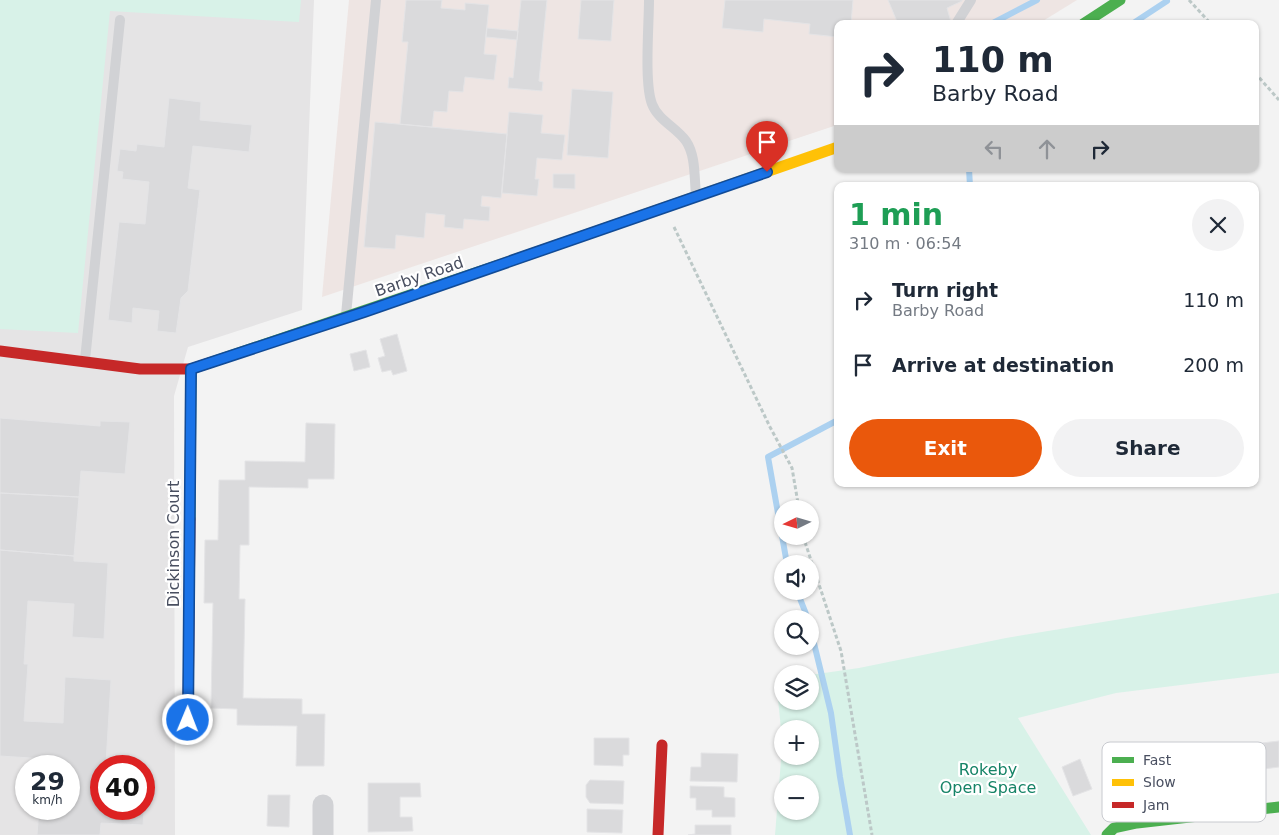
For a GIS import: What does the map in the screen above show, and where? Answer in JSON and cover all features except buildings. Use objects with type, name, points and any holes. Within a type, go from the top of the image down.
[{"type":"street","points":[[1089,20],[1120,0]]},
{"type":"street","name":"Barby Road","points":[[0,352],[84,364],[140,369],[191,369],[346,318],[834,148]]},
{"type":"street","name":"Dickinson Court","points":[[188,720],[191,369]]},
{"type":"street","points":[[658,835],[662,745]]},
{"type":"street","points":[[323,805],[323,835]]},
{"type":"street","points":[[1266,808],[1279,807]]},
{"type":"street","points":[[1110,832],[1146,822]]},
{"type":"lane","points":[[346,318],[376,0]]},
{"type":"lane","points":[[649,0],[649,90],[653,105],[658,114],[685,140],[691,150],[696,196]]},
{"type":"lane","points":[[958,20],[971,0]]},
{"type":"lane","points":[[84,364],[120,20]]},
{"type":"path","points":[[1189,0],[1206,20]]},
{"type":"path","points":[[1259,78],[1279,100]]},
{"type":"path","points":[[665,208],[792,468],[797,500]]},
{"type":"path","points":[[806,545],[841,651],[872,835]]},
{"type":"shaded area","points":[[0,0],[314,0],[302,310],[188,347],[174,396],[175,835],[0,835]]},
{"type":"shaded area","points":[[349,0],[1077,0],[1044,20],[834,20],[834,126],[322,297]]},
{"type":"green space","points":[[0,0],[301,0],[299,22],[110,11],[78,333],[0,329]]},
{"type":"green space","name":"Rokeby Open Space","points":[[1279,593],[1279,673],[1116,693],[1018,718],[1091,835],[775,835],[776,820],[819,820],[819,775],[780,775],[781,765],[819,765],[819,720],[780,720],[779,710],[819,710],[819,674],[859,668],[1006,638]]},
{"type":"waterway","points":[[999,20],[1037,0]]},
{"type":"waterway","points":[[1138,20],[1167,1]]},
{"type":"waterway","points":[[969,172],[970,182]]},
{"type":"waterway","points":[[785,555],[768,457],[834,422]]},
{"type":"waterway","points":[[801,600],[804,610]]},
{"type":"waterway","points":[[817,655],[831,713],[850,835]]},
{"type":"traffic: fast","points":[[1089,20],[1120,0]]},
{"type":"traffic: fast","points":[[209,363],[496,266]]},
{"type":"traffic: fast","points":[[190,519],[191,369]]},
{"type":"traffic: fast","points":[[1266,808],[1279,807]]},
{"type":"traffic: fast","points":[[1107,835],[1114,828],[1146,822]]},
{"type":"traffic: slow","points":[[496,266],[834,148]]},
{"type":"traffic: jam","points":[[0,351],[140,369],[191,369],[209,363]]},
{"type":"traffic: jam","points":[[188,721],[190,519]]},
{"type":"traffic: jam","points":[[658,835],[662,745]]},
{"type":"route","points":[[188,720],[191,369],[364,312],[767,172]]}]
